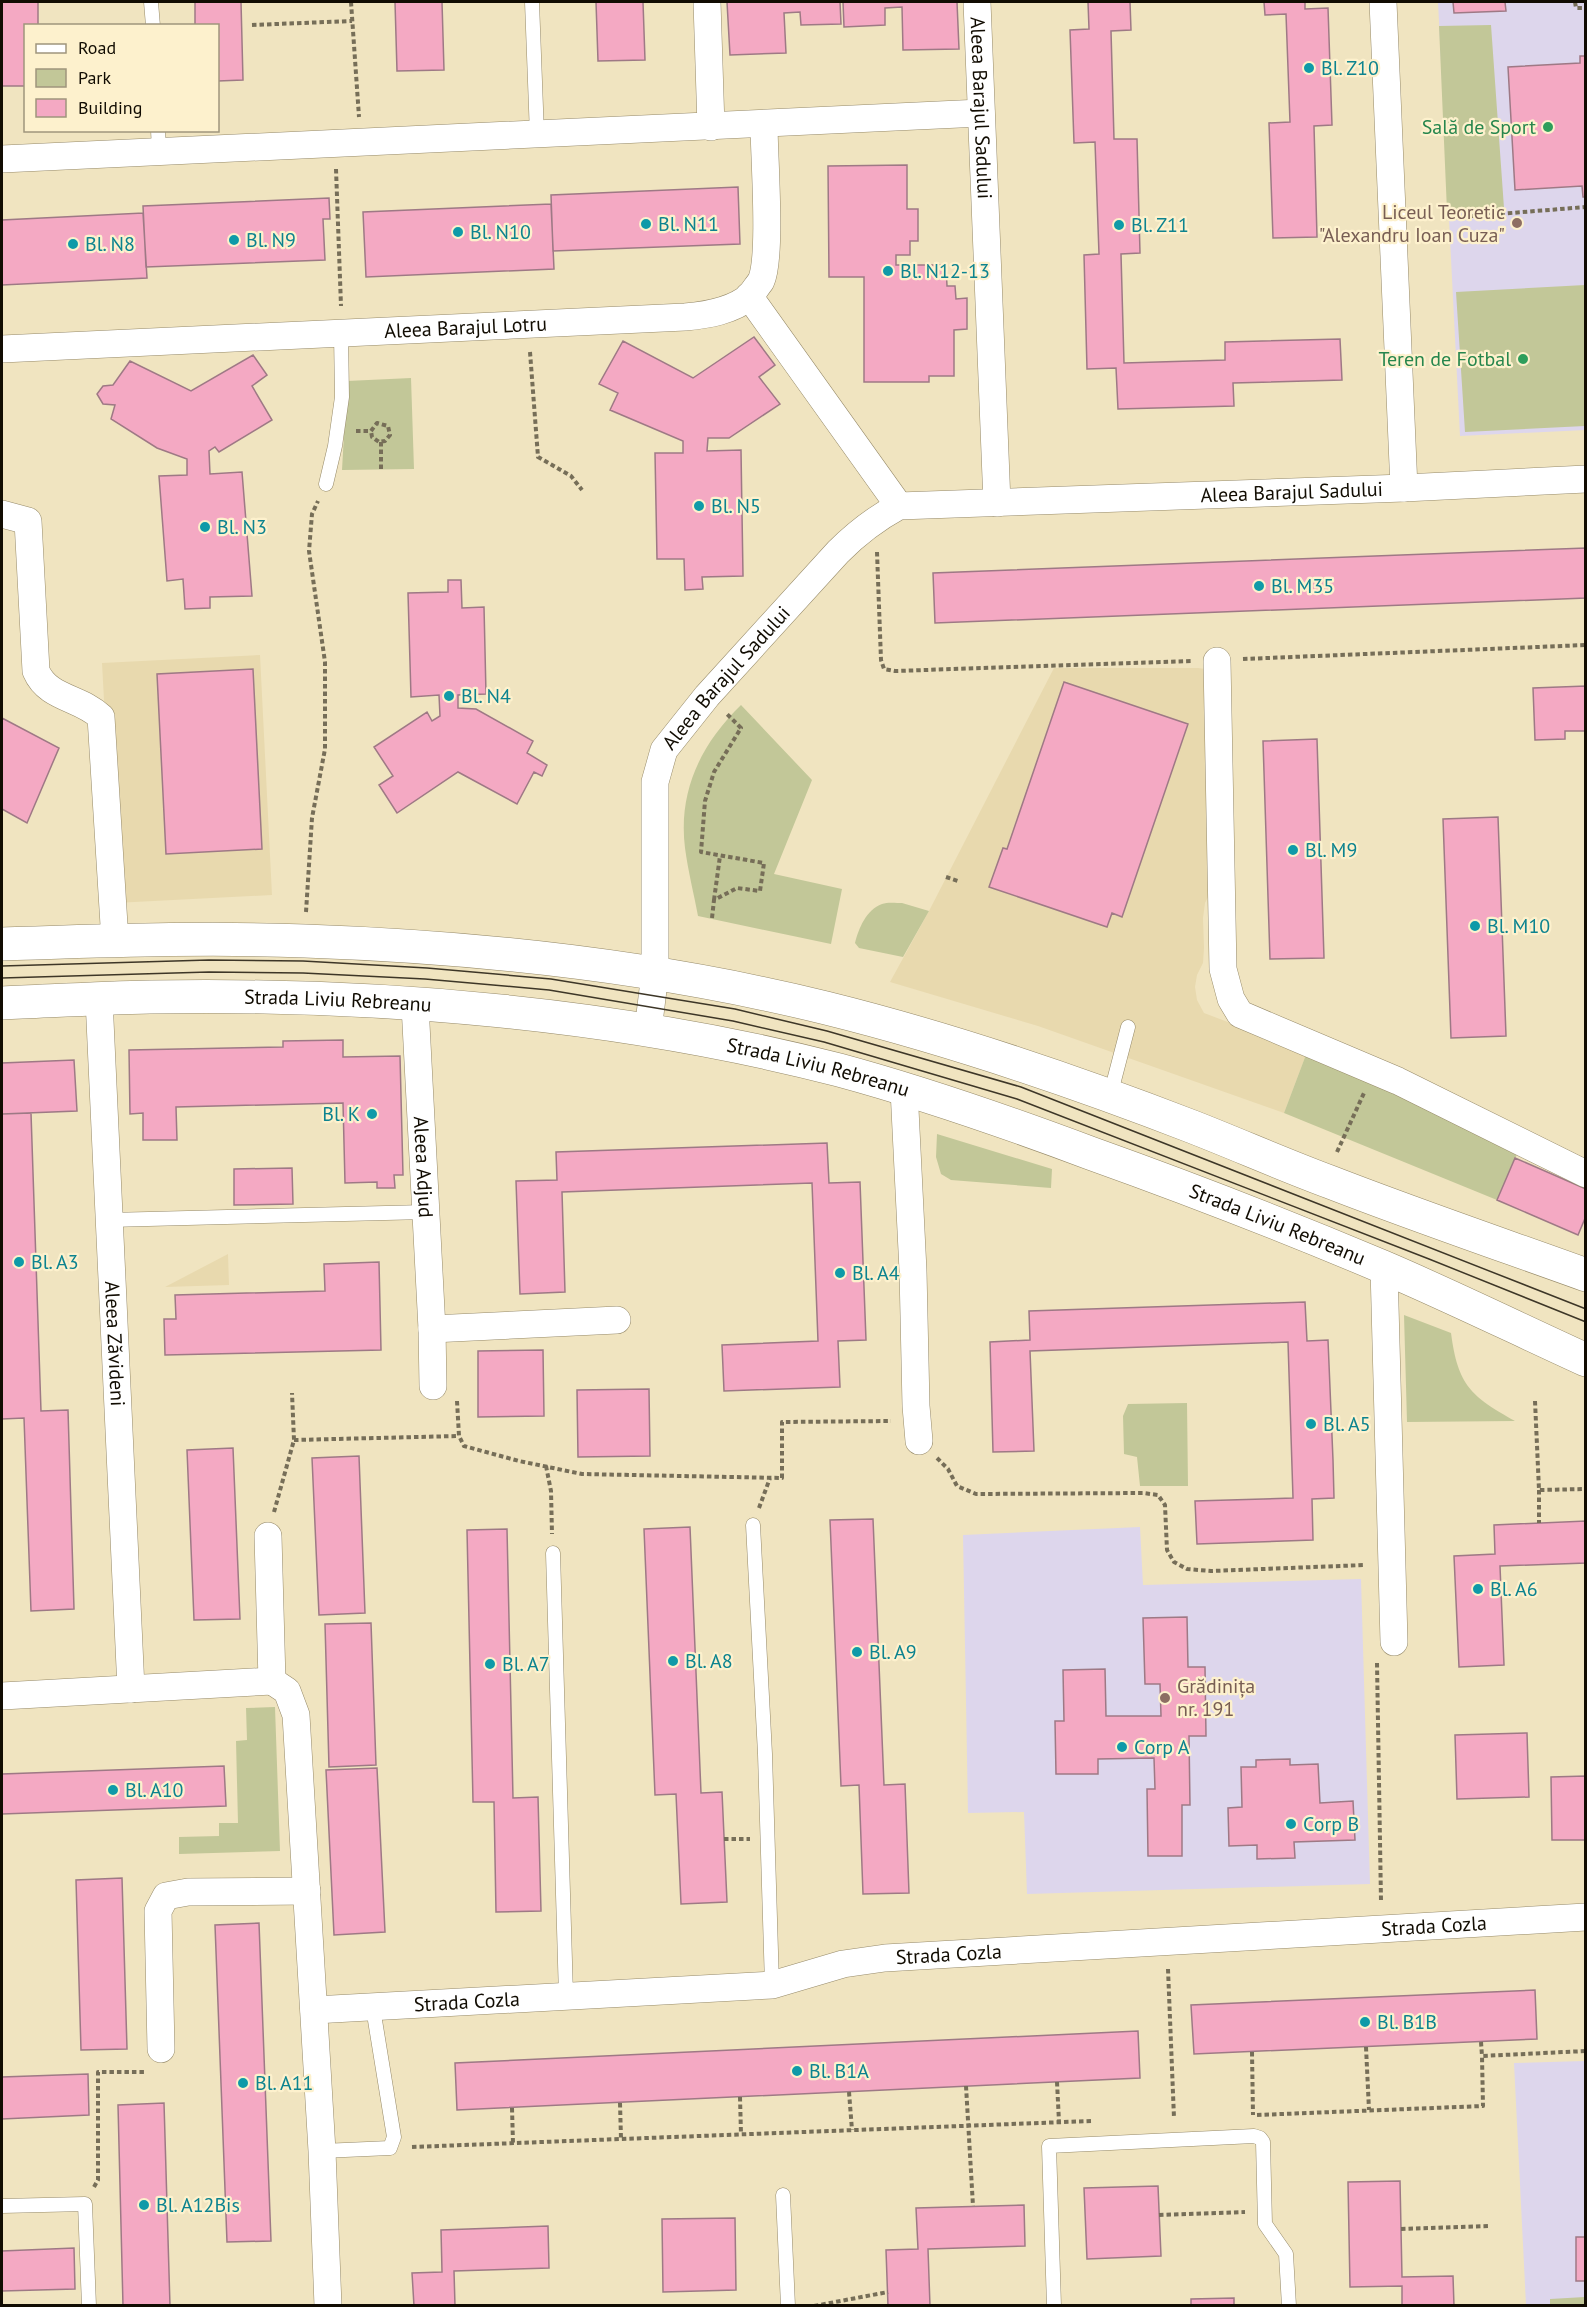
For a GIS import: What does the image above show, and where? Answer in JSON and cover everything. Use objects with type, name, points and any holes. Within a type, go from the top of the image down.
[{"type":"street","points":[[706,2],[711,127]]},
{"type":"street","name":"Aleea Barajul Sadului","points":[[977,2],[997,503]]},
{"type":"street","points":[[1383,2],[1404,488]]},
{"type":"street","points":[[2,159],[159,141],[348,144],[981,113]]},
{"type":"street","points":[[764,124],[766,254],[761,280],[749,296],[887,512]]},
{"type":"street","name":"Aleea Barajul Lotru","points":[[2,349],[702,315],[729,308],[749,296]]},
{"type":"street","name":"Aleea Barajul Sadului","points":[[648,1031],[655,973],[655,782],[664,750],[707,696],[838,552],[858,532],[887,512],[997,503],[1586,479]]},
{"type":"street","points":[[2,514],[28,521],[36,671],[41,683],[51,691],[90,708],[101,717],[115,941]]},
{"type":"street","points":[[1217,661],[1223,969],[1230,999],[1240,1014],[1374,1071],[1586,1174]]},
{"type":"street","points":[[2,944],[115,941],[304,941],[428,947],[526,956],[655,973],[827,1008],[1004,1060],[1110,1096],[1324,1180],[1586,1275]]},
{"type":"street","name":"Strada Liviu Rebreanu","points":[[2,1003],[237,997],[415,1005],[560,1018],[648,1031],[838,1070],[1018,1126],[1146,1173],[1384,1268],[1586,1360]]},
{"type":"street","name":"Aleea Zăvideni","points":[[99,999],[131,1689]]},
{"type":"street","name":"Aleea Adjud","points":[[415,1005],[433,1386]]},
{"type":"street","points":[[904,1089],[919,1441]]},
{"type":"street","points":[[1384,1268],[1394,1642]]},
{"type":"street","points":[[432,1329],[617,1320]]},
{"type":"street","points":[[267,1536],[272,1681]]},
{"type":"street","points":[[2,1696],[272,1681],[287,1691],[296,1715],[308,1891],[328,2306]]},
{"type":"street","points":[[161,2049],[158,1911],[166,1896],[188,1892],[308,1891]]},
{"type":"street","name":"Strada Cozla","points":[[314,2010],[772,1985],[843,1964],[885,1958],[1586,1917]]},
{"type":"lane","points":[[151,2],[153,24]]},
{"type":"lane","points":[[532,2],[537,135]]},
{"type":"lane","points":[[326,484],[342,397],[341,333]]},
{"type":"lane","points":[[1110,1096],[1128,1027]]},
{"type":"lane","points":[[109,1220],[426,1212]]},
{"type":"lane","points":[[753,1525],[765,1754],[772,1985]]},
{"type":"lane","points":[[553,1553],[566,1996]]},
{"type":"lane","points":[[322,2151],[390,2148],[394,2137],[373,2008]]},
{"type":"lane","points":[[1054,2306],[1049,2146],[1254,2136],[1263,2142],[1265,2224],[1286,2254],[1289,2306]]},
{"type":"lane","points":[[783,2195],[788,2306]]},
{"type":"lane","points":[[2,2206],[85,2204],[89,2306]]},
{"type":"path","points":[[341,333],[351,2]]},
{"type":"path","points":[[1575,2],[1576,8],[1586,8]]},
{"type":"path","points":[[252,25],[352,21]]},
{"type":"path","points":[[1448,218],[1586,207]]},
{"type":"path","points":[[528,324],[538,457],[571,476],[582,490]]},
{"type":"path","points":[[377,423],[388,426],[390,435],[387,440],[381,442],[374,440],[371,431],[377,423]]},
{"type":"path","points":[[337,432],[371,431]]},
{"type":"path","points":[[381,442],[381,469]]},
{"type":"path","points":[[304,941],[312,818],[325,748],[325,662],[309,552],[312,514],[326,484]]},
{"type":"path","points":[[887,512],[881,660],[884,669],[895,671],[1217,661],[1586,645]]},
{"type":"path","points":[[707,696],[741,728],[714,772],[705,801],[701,852],[764,863],[760,891],[737,888],[714,900]]},
{"type":"path","points":[[712,918],[720,856]]},
{"type":"path","points":[[946,877],[958,881]]},
{"type":"path","points":[[1324,1180],[1374,1071]]},
{"type":"path","points":[[433,1386],[457,1388],[459,1436],[464,1446],[582,1474],[782,1478],[782,1422],[893,1420],[916,1406]]},
{"type":"path","points":[[267,1536],[294,1440],[292,1393]]},
{"type":"path","points":[[1535,1401],[1539,1523]]},
{"type":"path","points":[[294,1440],[459,1436]]},
{"type":"path","points":[[919,1441],[948,1469],[957,1486],[976,1494],[1143,1493],[1158,1495],[1165,1505],[1167,1550],[1174,1562],[1187,1569],[1211,1571],[1392,1563]]},
{"type":"path","points":[[546,1466],[551,1491],[553,1553]]},
{"type":"path","points":[[753,1525],[770,1478]]},
{"type":"path","points":[[1539,1490],[1586,1489]]},
{"type":"path","points":[[1382,1930],[1377,1643],[1394,1642]]},
{"type":"path","points":[[1167,1942],[1174,2118]]},
{"type":"path","points":[[1242,2115],[1483,2106],[1481,2042]]},
{"type":"path","points":[[1366,2047],[1369,2110]]},
{"type":"path","points":[[85,2204],[98,2180],[98,2072],[162,2072],[161,2049]]},
{"type":"path","points":[[1482,2056],[1586,2051]]},
{"type":"path","points":[[1251,2052],[1253,2115]]},
{"type":"path","points":[[1058,2082],[1059,2122]]},
{"type":"path","points":[[966,2086],[973,2206]]},
{"type":"path","points":[[849,2092],[852,2130]]},
{"type":"path","points":[[741,2097],[741,2134]]},
{"type":"path","points":[[620,2103],[621,2139]]},
{"type":"path","points":[[512,2108],[513,2143]]},
{"type":"path","points":[[1163,2118],[1185,2117]]},
{"type":"path","points":[[390,2148],[1094,2121]]},
{"type":"path","points":[[1159,2215],[1265,2212]]},
{"type":"path","points":[[1401,2229],[1488,2226]]},
{"type":"path","points":[[814,2306],[888,2292]]},
{"type":"shaded area","name":"Liceul Teoretic \"Alexandru Ioan Cuza\"","points":[[1438,2],[1585,2],[1585,430],[1460,436]]},
{"type":"shaded area","points":[[260,655],[272,895],[115,903],[102,663]]},
{"type":"shaded area","points":[[1054,668],[1205,669],[1211,891],[1205,903],[1203,918],[1203,963],[1197,975],[1195,987],[1197,1000],[1204,1013],[1307,1052],[1284,1113],[1038,1026],[890,982]]},
{"type":"shaded area","points":[[228,1254],[229,1285],[165,1287]]},
{"type":"shaded area","name":"Grădinița nr. 191","points":[[1140,1527],[1143,1585],[1361,1579],[1370,1884],[1027,1894],[1024,1812],[968,1813],[963,1535]]},
{"type":"shaded area","points":[[1585,2061],[1585,2305],[1526,2305],[1514,2063]]},
{"type":"green space","points":[[1491,25],[1504,208],[1447,211],[1439,26]]},
{"type":"green space","name":"Teren de Fotbal","points":[[1585,285],[1585,426],[1465,432],[1456,292]]},
{"type":"green space","points":[[411,378],[414,469],[342,470],[347,381]]},
{"type":"green space","points":[[741,705],[812,780],[774,874],[842,889],[831,944],[698,916],[685,848],[685,807],[695,770],[704,752],[714,736]]},
{"type":"green space","points":[[884,903],[902,903],[929,911],[903,957],[859,948],[855,943],[857,937],[864,920],[872,911]]},
{"type":"green space","points":[[1307,1052],[1521,1145],[1497,1200],[1284,1113]]},
{"type":"green space","points":[[937,1134],[1052,1169],[1051,1188],[951,1180],[941,1174],[936,1157]]},
{"type":"green space","points":[[1404,1315],[1451,1333],[1458,1366],[1469,1387],[1487,1404],[1515,1421],[1407,1422]]},
{"type":"green space","points":[[1187,1403],[1188,1486],[1140,1486],[1137,1457],[1124,1454],[1123,1416],[1128,1404]]},
{"type":"green space","points":[[275,1707],[280,1851],[179,1854],[179,1837],[219,1836],[219,1823],[238,1823],[236,1741],[247,1740],[246,1708]]},
{"type":"green space","points":[[1585,2297],[1585,2305],[1550,2305],[1550,2299]]},
{"type":"building","points":[[2,2],[38,2],[38,24],[24,24],[24,86],[2,86]]},
{"type":"building","points":[[195,2],[241,2],[243,80],[219,81],[219,24],[195,24]]},
{"type":"building","points":[[395,2],[442,2],[444,70],[397,71]]},
{"type":"building","points":[[596,2],[643,2],[645,60],[598,61]]},
{"type":"building","points":[[727,2],[840,2],[841,24],[801,25],[800,12],[784,13],[786,53],[730,55]]},
{"type":"building","points":[[843,2],[957,2],[959,49],[903,50],[902,7],[885,8],[885,25],[844,27]]},
{"type":"building","name":"Bl. Z11","points":[[1088,2],[1130,2],[1131,30],[1111,31],[1114,139],[1137,139],[1140,253],[1121,254],[1124,363],[1225,360],[1225,342],[1340,339],[1342,380],[1233,383],[1234,406],[1118,409],[1116,368],[1087,369],[1084,255],[1099,254],[1095,142],[1074,143],[1070,30],[1089,29]]},
{"type":"building","name":"Bl. Z10","points":[[1264,2],[1305,2],[1305,9],[1328,8],[1332,125],[1314,126],[1317,237],[1273,238],[1269,123],[1290,122],[1286,14],[1265,15]]},
{"type":"building","points":[[1453,2],[1505,2],[1506,11],[1454,13]]},
{"type":"building","name":"Sală de Sport","points":[[1580,56],[1586,56],[1586,197],[1583,197],[1582,186],[1515,190],[1508,67],[1580,63]]},
{"type":"building","name":"Bl. N12-13","points":[[907,165],[907,209],[918,209],[918,241],[910,241],[910,255],[896,255],[896,265],[946,265],[947,286],[955,286],[956,299],[967,298],[967,329],[954,330],[954,376],[929,376],[929,382],[864,382],[864,277],[829,277],[828,166]]},
{"type":"building","name":"Bl. N11","points":[[738,187],[740,244],[553,251],[551,195]]},
{"type":"building","name":"Bl. N9","points":[[329,198],[330,219],[323,219],[325,260],[146,267],[143,206]]},
{"type":"building","name":"Bl. N10","points":[[551,204],[554,269],[366,277],[363,212]]},
{"type":"building","name":"Bl. N8","points":[[143,213],[147,278],[2,285],[2,220]]},
{"type":"building","name":"Bl. N5","points":[[754,337],[775,365],[759,377],[780,404],[729,438],[708,438],[707,451],[741,450],[743,576],[702,577],[703,589],[685,590],[684,559],[657,559],[655,453],[683,453],[683,441],[610,410],[618,393],[599,384],[623,341],[693,378]]},
{"type":"building","name":"Bl. N3","points":[[253,355],[267,375],[252,386],[272,420],[219,452],[215,447],[209,451],[210,474],[242,472],[252,596],[210,597],[210,608],[185,609],[183,579],[167,581],[159,476],[187,475],[187,459],[157,448],[111,419],[115,405],[103,404],[97,394],[103,386],[113,385],[130,361],[191,391]]},
{"type":"building","name":"Bl. M35","points":[[1586,548],[1586,598],[935,623],[933,573]]},
{"type":"building","name":"Bl. N4","points":[[448,580],[461,580],[462,608],[484,607],[486,694],[458,695],[458,708],[476,709],[533,741],[527,753],[547,765],[542,776],[534,772],[517,804],[458,772],[397,813],[379,785],[393,776],[374,747],[427,712],[432,721],[440,716],[439,695],[411,697],[408,593],[448,592]]},
{"type":"building","points":[[253,669],[262,849],[166,854],[157,674]]},
{"type":"building","points":[[1064,682],[1188,724],[1122,917],[1112,913],[1107,927],[989,887],[1003,848],[1007,849]]},
{"type":"building","points":[[1586,686],[1586,731],[1565,731],[1565,739],[1535,740],[1533,688]]},
{"type":"building","points":[[2,718],[59,748],[27,823],[2,809]]},
{"type":"building","name":"Bl. M9","points":[[1317,739],[1324,958],[1270,959],[1263,741]]},
{"type":"building","name":"Bl. M10","points":[[1498,817],[1506,1036],[1451,1038],[1443,819]]},
{"type":"building","name":"Bl. K","points":[[343,1040],[343,1057],[400,1056],[403,1175],[394,1175],[395,1188],[377,1188],[377,1182],[345,1183],[343,1103],[176,1107],[177,1140],[143,1140],[143,1113],[130,1114],[129,1050],[283,1047],[283,1041]]},
{"type":"building","points":[[74,1060],[77,1111],[2,1114],[2,1063]]},
{"type":"building","name":"Bl. A3","points":[[31,1113],[41,1411],[68,1410],[74,1609],[31,1611],[24,1418],[2,1419],[2,1114]]},
{"type":"building","name":"Bl. A4","points":[[827,1143],[829,1183],[860,1182],[866,1340],[838,1341],[840,1387],[724,1391],[722,1345],[818,1341],[812,1183],[562,1192],[565,1292],[520,1294],[516,1181],[557,1180],[556,1152]]},
{"type":"building","points":[[1515,1158],[1586,1189],[1586,1216],[1578,1235],[1497,1200]]},
{"type":"building","points":[[292,1168],[293,1204],[234,1205],[234,1169]]},
{"type":"building","points":[[379,1262],[381,1350],[165,1355],[164,1319],[176,1319],[175,1295],[325,1291],[324,1264]]},
{"type":"building","name":"Bl. A5","points":[[1305,1302],[1307,1341],[1328,1340],[1333,1460],[1334,1498],[1312,1499],[1313,1540],[1197,1544],[1195,1501],[1293,1498],[1288,1342],[1030,1351],[1034,1451],[993,1452],[990,1342],[1030,1340],[1029,1311]]},
{"type":"building","points":[[543,1350],[544,1416],[478,1417],[478,1351]]},
{"type":"building","points":[[649,1389],[650,1456],[578,1457],[577,1390]]},
{"type":"building","points":[[233,1448],[240,1619],[194,1620],[187,1450]]},
{"type":"building","points":[[359,1456],[365,1613],[319,1615],[312,1458]]},
{"type":"building","name":"Bl. A9","points":[[873,1519],[884,1785],[905,1784],[909,1893],[863,1894],[859,1785],[841,1786],[830,1520]]},
{"type":"building","name":"Bl. A6","points":[[1586,1521],[1586,1563],[1500,1566],[1504,1665],[1459,1667],[1454,1556],[1495,1554],[1494,1525]]},
{"type":"building","name":"Bl. A8","points":[[690,1527],[701,1793],[722,1792],[727,1902],[681,1904],[676,1794],[655,1795],[644,1529]]},
{"type":"building","name":"Bl. A7","points":[[507,1529],[513,1798],[538,1797],[541,1911],[496,1912],[494,1802],[473,1802],[467,1530]]},
{"type":"building","name":"Corp A","points":[[1187,1617],[1188,1667],[1205,1667],[1206,1736],[1189,1736],[1190,1805],[1182,1805],[1182,1856],[1148,1856],[1147,1789],[1155,1789],[1154,1758],[1098,1759],[1098,1774],[1056,1774],[1055,1721],[1064,1721],[1063,1670],[1105,1669],[1106,1716],[1161,1716],[1160,1684],[1145,1684],[1143,1618]]},
{"type":"building","points":[[371,1623],[376,1765],[329,1767],[325,1624]]},
{"type":"building","points":[[1527,1733],[1529,1797],[1457,1799],[1455,1735]]},
{"type":"building","name":"Corp B","points":[[1290,1759],[1290,1765],[1318,1764],[1320,1803],[1353,1801],[1355,1840],[1294,1842],[1295,1858],[1257,1859],[1257,1845],[1229,1846],[1228,1808],[1242,1807],[1241,1767],[1256,1767],[1256,1760]]},
{"type":"building","name":"Bl. A10","points":[[224,1766],[226,1806],[2,1814],[2,1774]]},
{"type":"building","points":[[377,1768],[385,1932],[334,1935],[326,1770]]},
{"type":"building","points":[[1586,1776],[1586,1840],[1552,1840],[1551,1777]]},
{"type":"building","points":[[122,1878],[127,2049],[81,2050],[76,1880]]},
{"type":"building","name":"Bl. A11","points":[[259,1923],[271,2241],[227,2242],[215,1925]]},
{"type":"building","name":"Bl. B1B","points":[[1535,1990],[1537,2039],[1194,2054],[1191,2005]]},
{"type":"building","name":"Bl. B1A","points":[[1138,2031],[1140,2078],[457,2110],[455,2063]]},
{"type":"building","points":[[88,2074],[89,2115],[2,2119],[2,2077]]},
{"type":"building","name":"Bl. A12Bis","points":[[164,2103],[170,2306],[123,2306],[118,2105]]},
{"type":"building","points":[[1400,2181],[1402,2277],[1453,2276],[1454,2306],[1402,2306],[1402,2286],[1350,2287],[1348,2182]]},
{"type":"building","points":[[1158,2186],[1161,2256],[1087,2259],[1084,2188]]},
{"type":"building","points":[[1024,2205],[1025,2246],[928,2249],[930,2306],[888,2306],[886,2250],[918,2249],[916,2208]]},
{"type":"building","points":[[735,2218],[736,2290],[663,2292],[662,2219]]},
{"type":"building","points":[[548,2226],[549,2268],[454,2271],[455,2306],[414,2306],[412,2273],[442,2272],[441,2230]]},
{"type":"building","points":[[1576,2237],[1586,2237],[1586,2281],[1576,2281]]},
{"type":"building","points":[[74,2248],[75,2289],[2,2291],[2,2251]]},
{"type":"building","points":[[1234,2298],[1234,2306],[1191,2306],[1191,2299]]},
{"type":"tram line","points":[[2,966],[209,960],[303,961],[427,968],[551,979],[735,1009],[827,1031],[1021,1087],[1586,1309]]},
{"type":"tram line","points":[[2,978],[209,972],[303,973],[425,979],[549,990],[733,1021],[824,1042],[1017,1099],[1586,1322]]},
{"type":"place","name":"Bl. Z10","points":[[1309,68]]},
{"type":"place","name":"Sală de Sport","points":[[1548,127]]},
{"type":"place","name":"Liceul Teoretic \"Alexandru Ioan Cuza\"","points":[[1517,223]]},
{"type":"place","name":"Bl. N11","points":[[646,224]]},
{"type":"place","name":"Bl. Z11","points":[[1119,225]]},
{"type":"place","name":"Bl. N10","points":[[458,232]]},
{"type":"place","name":"Bl. N9","points":[[234,240]]},
{"type":"place","name":"Bl. N8","points":[[73,244]]},
{"type":"place","name":"Bl. N12-13","points":[[888,271]]},
{"type":"place","name":"Teren de Fotbal","points":[[1523,359]]},
{"type":"place","name":"Bl. N5","points":[[699,506]]},
{"type":"place","name":"Bl. N3","points":[[205,527]]},
{"type":"place","name":"Bl. M35","points":[[1259,586]]},
{"type":"place","name":"Bl. N4","points":[[449,696]]},
{"type":"place","name":"Bl. M9","points":[[1293,850]]},
{"type":"place","name":"Bl. M10","points":[[1475,926]]},
{"type":"place","name":"Bl. K","points":[[372,1114]]},
{"type":"place","name":"Bl. A3","points":[[19,1262]]},
{"type":"place","name":"Bl. A4","points":[[840,1273]]},
{"type":"place","name":"Bl. A5","points":[[1311,1424]]},
{"type":"place","name":"Bl. A6","points":[[1478,1589]]},
{"type":"place","name":"Bl. A9","points":[[857,1652]]},
{"type":"place","name":"Bl. A8","points":[[673,1661]]},
{"type":"place","name":"Bl. A7","points":[[490,1664]]},
{"type":"place","name":"Grădinița nr. 191","points":[[1165,1698]]},
{"type":"place","name":"Corp A","points":[[1122,1747]]},
{"type":"place","name":"Bl. A10","points":[[113,1790]]},
{"type":"place","name":"Corp B","points":[[1291,1824]]},
{"type":"place","name":"Bl. B1B","points":[[1365,2022]]},
{"type":"place","name":"Bl. B1A","points":[[797,2071]]},
{"type":"place","name":"Bl. A11","points":[[243,2083]]},
{"type":"place","name":"Bl. A12Bis","points":[[144,2205]]}]
